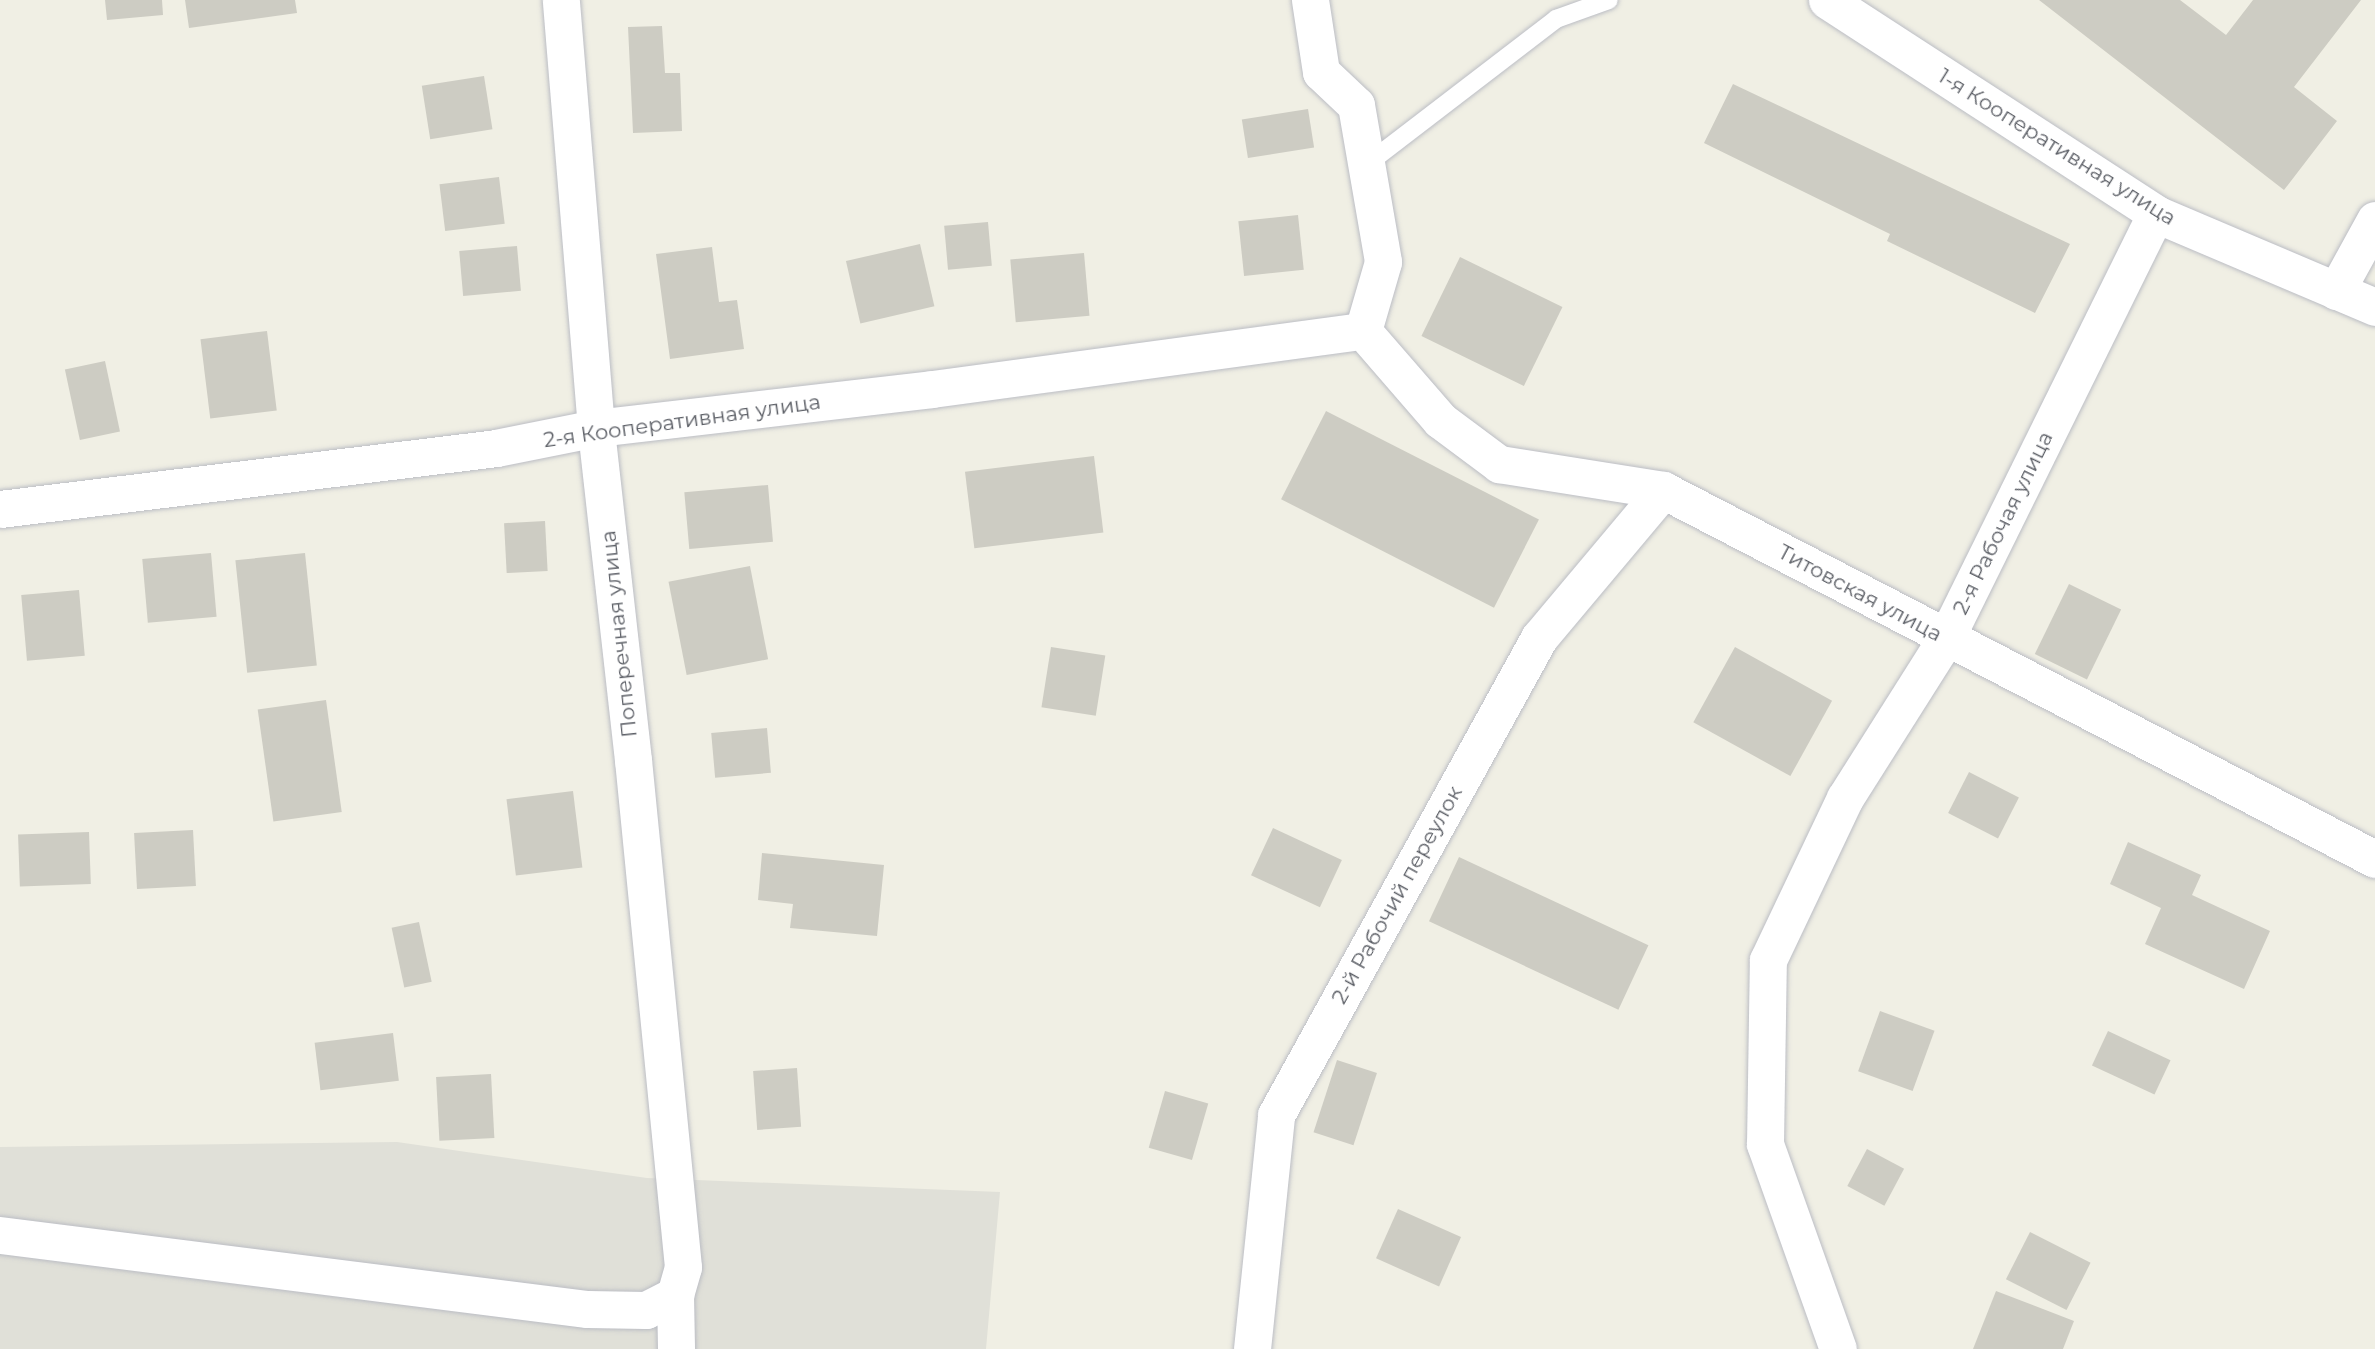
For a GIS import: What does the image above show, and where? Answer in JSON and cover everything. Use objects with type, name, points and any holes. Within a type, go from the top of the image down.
[{"type":"street","name":"Поперечная улица","points":[[561,0],[596,428],[633,760],[679,1281],[676,1349]]},
{"type":"street","points":[[1310,0],[1321,72],[1356,104],[1382,262],[1363,331]]},
{"type":"street","name":"1-я Кооперативная улица","points":[[1827,0],[2156,214],[2375,307]]},
{"type":"street","name":"2-я Рабочая улица","points":[[1838,1349],[1765,1144],[1768,960],[1845,798],[1946,638],[2156,214]]},
{"type":"street","points":[[2336,292],[2375,220]]},
{"type":"street","name":"2-я Кооперативная улица","points":[[0,509],[496,448],[596,428],[932,388],[1363,331]]},
{"type":"street","name":"Титовская улица","points":[[1363,331],[1440,421],[1499,464],[1663,490],[2375,859]]},
{"type":"street","name":"2-й Рабочий переулок","points":[[1252,1349],[1276,1115],[1539,638],[1663,490]]},
{"type":"street","points":[[0,1235],[587,1309],[646,1310],[679,1281]]},
{"type":"lane","points":[[1366,166],[1556,19],[1609,0]]},
{"type":"shaded area","points":[[397,1142],[647,1178],[1000,1192],[986,1349],[0,1349],[0,1147]]},
{"type":"building","points":[[105,0],[162,0],[163,15],[107,20]]},
{"type":"building","points":[[185,0],[295,0],[297,13],[189,28]]},
{"type":"building","points":[[2039,0],[2180,0],[2226,35],[2253,0],[2361,0],[2294,87],[2337,121],[2284,190]]},
{"type":"building","points":[[662,26],[665,73],[680,73],[682,131],[633,133],[628,27]]},
{"type":"building","points":[[484,76],[492,129],[430,139],[422,86]]},
{"type":"building","points":[[1733,84],[2070,244],[2035,313],[1887,241],[1890,234],[1704,143]]},
{"type":"building","points":[[1308,109],[1314,148],[1248,158],[1242,119]]},
{"type":"building","points":[[499,177],[505,224],[445,231],[439,184]]},
{"type":"building","points":[[1298,215],[1304,270],[1244,276],[1238,221]]},
{"type":"building","points":[[988,222],[992,266],[948,270],[944,226]]},
{"type":"building","points":[[920,244],[934,306],[860,323],[846,261]]},
{"type":"building","points":[[517,246],[521,291],[463,296],[459,251]]},
{"type":"building","points":[[712,247],[719,302],[737,300],[744,349],[670,359],[656,254]]},
{"type":"building","points":[[1084,253],[1089,316],[1016,322],[1010,259]]},
{"type":"building","points":[[1460,257],[1562,307],[1524,386],[1421,336]]},
{"type":"building","points":[[267,331],[277,410],[210,419],[200,339]]},
{"type":"building","points":[[105,361],[120,431],[80,440],[65,370]]},
{"type":"building","points":[[1326,411],[1539,520],[1494,608],[1281,499]]},
{"type":"building","points":[[1094,456],[1103,532],[974,548],[965,472]]},
{"type":"building","points":[[768,485],[773,542],[689,549],[684,492]]},
{"type":"building","points":[[545,521],[548,571],[507,573],[504,523]]},
{"type":"building","points":[[211,553],[217,617],[148,623],[142,559]]},
{"type":"building","points":[[305,553],[317,665],[247,673],[235,560]]},
{"type":"building","points":[[750,566],[768,659],[687,675],[669,582]]},
{"type":"building","points":[[2069,584],[2121,609],[2087,680],[2035,654]]},
{"type":"building","points":[[79,590],[85,656],[27,661],[21,595]]},
{"type":"building","points":[[1051,647],[1105,656],[1096,716],[1041,707]]},
{"type":"building","points":[[1735,647],[1832,701],[1790,776],[1693,722]]},
{"type":"building","points":[[326,700],[342,812],[273,822],[258,710]]},
{"type":"building","points":[[767,728],[771,773],[715,778],[711,733]]},
{"type":"building","points":[[1969,772],[2019,797],[1998,838],[1948,813]]},
{"type":"building","points":[[573,791],[582,867],[516,876],[506,799]]},
{"type":"building","points":[[1273,828],[1342,860],[1320,907],[1251,875]]},
{"type":"building","points":[[193,830],[196,886],[137,889],[134,833]]},
{"type":"building","points":[[89,832],[91,884],[20,886],[18,834]]},
{"type":"building","points":[[2128,842],[2201,875],[2192,895],[2270,931],[2244,989],[2145,944],[2161,908],[2110,884]]},
{"type":"building","points":[[762,853],[884,865],[877,936],[790,928],[793,904],[758,900]]},
{"type":"building","points":[[1459,857],[1648,945],[1618,1010],[1429,921]]},
{"type":"building","points":[[419,922],[432,982],[404,987],[392,928]]},
{"type":"building","points":[[1880,1011],[1935,1031],[1913,1091],[1858,1071]]},
{"type":"building","points":[[2108,1031],[2171,1060],[2154,1095],[2092,1065]]},
{"type":"building","points":[[393,1033],[399,1081],[320,1090],[315,1043]]},
{"type":"building","points":[[1337,1060],[1377,1073],[1353,1145],[1314,1132]]},
{"type":"building","points":[[797,1068],[801,1127],[757,1130],[753,1071]]},
{"type":"building","points":[[491,1074],[494,1138],[439,1141],[436,1077]]},
{"type":"building","points":[[1165,1091],[1208,1103],[1192,1160],[1149,1148]]},
{"type":"building","points":[[1867,1149],[1904,1169],[1884,1206],[1847,1186]]},
{"type":"building","points":[[1398,1209],[1461,1237],[1439,1286],[1376,1258]]},
{"type":"building","points":[[2030,1232],[2091,1263],[2067,1310],[2006,1279]]},
{"type":"building","points":[[1996,1291],[2074,1321],[2063,1349],[1973,1349]]}]
